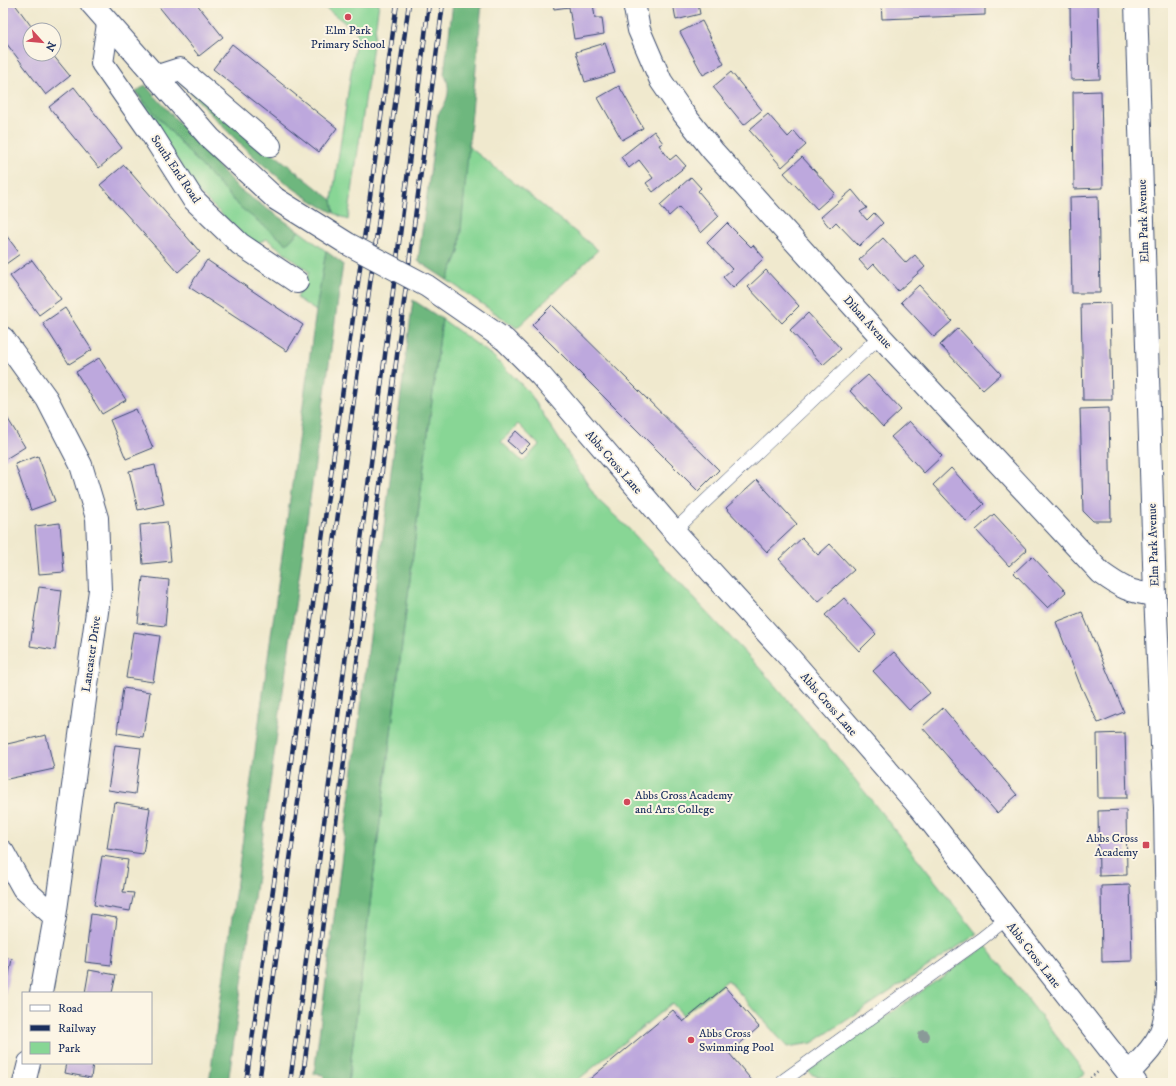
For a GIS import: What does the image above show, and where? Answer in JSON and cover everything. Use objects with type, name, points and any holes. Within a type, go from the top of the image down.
[{"type":"street","points":[[91,3],[155,77],[180,69],[270,146]]},
{"type":"street","name":"Diban Avenue","points":[[634,3],[639,30],[658,75],[683,113],[713,151],[880,336],[1101,573],[1123,589],[1155,595]]},
{"type":"street","name":"Elm Park Avenue","points":[[1132,1078],[1160,1037],[1166,1016],[1167,997],[1165,808],[1155,595],[1136,3]]},
{"type":"street","name":"South End Road","points":[[108,24],[102,63],[151,133],[194,199],[240,244],[297,282]]},
{"type":"street","name":"Abbs Cross Lane","points":[[155,77],[210,138],[276,199],[348,244],[427,286],[505,340],[541,376],[674,531],[789,657],[921,809],[1132,1078]]},
{"type":"street","name":"Lancaster Drive","points":[[3,338],[47,399],[81,465],[97,518],[100,590],[55,917],[42,992]]},
{"type":"street","points":[[3,852],[23,888],[55,917]]},
{"type":"street","points":[[24,1083],[29,1064]]},
{"type":"lane","points":[[674,531],[880,336]]},
{"type":"lane","points":[[784,1080],[981,939],[1006,919]]},
{"type":"green space","points":[[319,3],[379,3],[348,220],[334,213],[332,200],[357,32]]},
{"type":"green space","points":[[453,3],[482,3],[459,252],[447,280],[418,261],[438,114],[448,95],[448,84],[444,74]]},
{"type":"green space","points":[[173,74],[332,200],[334,213],[311,200],[268,169],[210,113]]},
{"type":"green space","points":[[145,85],[240,190],[299,231],[287,244],[241,208],[196,160],[136,92]]},
{"type":"green space","points":[[136,92],[196,160],[287,244],[299,231],[326,251],[316,311],[297,298],[309,272],[267,239],[257,243],[248,239],[195,189]]},
{"type":"green space","points":[[468,146],[598,250],[517,328],[447,280],[459,252]]},
{"type":"green space","points":[[326,251],[343,264],[228,1083],[209,1083],[316,311]]},
{"type":"green space","points":[[413,300],[442,319],[348,1083],[324,1083],[324,1075],[314,1074]]},
{"type":"green space","name":"Abbs Cross Academy and Arts College","points":[[442,319],[493,356],[529,392],[597,499],[630,530],[764,673],[838,758],[977,934],[812,1043],[787,1047],[728,980],[683,1015],[672,1003],[574,1083],[348,1083]],"holes":[[[518,424],[539,445],[523,462],[501,442]]]},
{"type":"green space","points":[[986,946],[1085,1073],[1073,1083],[833,1083],[827,1079],[813,1075],[808,1071]]},
{"type":"building","points":[[3,3],[14,3],[28,22],[22,22],[22,62],[59,62],[70,76],[46,95],[3,39]]},
{"type":"building","points":[[156,3],[196,3],[223,37],[199,56]]},
{"type":"building","points":[[553,3],[593,3],[595,18],[602,18],[604,34],[574,39],[569,7],[554,9]]},
{"type":"building","points":[[673,3],[698,3],[700,14],[676,20]]},
{"type":"building","points":[[881,3],[985,3],[985,15],[882,19]]},
{"type":"building","points":[[1070,3],[1098,3],[1100,79],[1071,80]]},
{"type":"building","points":[[702,21],[724,64],[703,75],[680,32]]},
{"type":"building","points":[[605,43],[615,73],[585,82],[576,52]]},
{"type":"building","points":[[232,44],[337,128],[319,152],[213,69]]},
{"type":"building","points":[[731,72],[762,110],[744,125],[713,87]]},
{"type":"building","points":[[619,86],[643,128],[622,140],[598,98]]},
{"type":"building","points":[[74,87],[122,148],[99,168],[49,107]]},
{"type":"building","points":[[1101,91],[1103,188],[1074,189],[1073,92]]},
{"type":"building","points":[[768,114],[788,137],[794,131],[806,145],[782,167],[749,130]]},
{"type":"building","points":[[654,131],[663,143],[659,145],[670,160],[676,155],[686,166],[653,192],[646,183],[653,178],[639,160],[629,168],[621,157]]},
{"type":"building","points":[[802,157],[835,193],[817,209],[784,173]]},
{"type":"building","points":[[124,165],[200,252],[178,272],[100,185]]},
{"type":"building","points":[[691,177],[701,188],[698,191],[719,216],[701,233],[679,207],[669,216],[660,205]]},
{"type":"building","points":[[852,190],[867,208],[860,212],[867,220],[874,213],[883,223],[859,246],[836,222],[830,228],[821,217]]},
{"type":"building","points":[[1098,196],[1100,293],[1072,293],[1070,197]]},
{"type":"building","points":[[727,223],[751,247],[753,245],[764,258],[733,288],[723,277],[732,269],[707,243]]},
{"type":"building","points":[[3,231],[20,254],[3,266]]},
{"type":"building","points":[[883,238],[906,263],[915,255],[925,267],[898,291],[874,264],[868,270],[859,260]]},
{"type":"building","points":[[32,260],[61,299],[39,315],[10,276]]},
{"type":"building","points":[[207,260],[303,325],[287,351],[189,287]]},
{"type":"building","points":[[766,270],[799,306],[782,323],[748,287]]},
{"type":"building","points":[[919,285],[952,321],[934,337],[901,302]]},
{"type":"building","points":[[1110,303],[1112,400],[1083,400],[1081,304]]},
{"type":"building","points":[[552,305],[719,470],[698,491],[532,325]]},
{"type":"building","points":[[65,308],[92,350],[69,364],[43,323]]},
{"type":"building","points":[[808,313],[841,349],[823,365],[790,330]]},
{"type":"building","points":[[958,328],[1001,374],[983,390],[940,345]]},
{"type":"building","points":[[99,358],[126,400],[102,414],[76,372]]},
{"type":"building","points":[[868,375],[901,410],[883,427],[850,391]]},
{"type":"building","points":[[1109,408],[1111,521],[1093,521],[1083,511],[1080,409]]},
{"type":"building","points":[[136,409],[153,448],[126,459],[110,420]]},
{"type":"building","points":[[3,411],[25,447],[4,460],[3,459]]},
{"type":"building","points":[[909,421],[942,456],[924,473],[891,437]]},
{"type":"building","points":[[516,431],[530,444],[521,453],[507,441]]},
{"type":"building","points":[[38,456],[55,501],[31,510],[15,464]]},
{"type":"building","points":[[155,465],[164,504],[138,510],[129,471]]},
{"type":"building","points":[[951,468],[984,504],[966,521],[933,485]]},
{"type":"building","points":[[757,480],[797,524],[767,552],[726,508]]},
{"type":"building","points":[[994,514],[1027,550],[1009,566],[976,530]]},
{"type":"building","points":[[167,522],[171,561],[143,564],[140,525]]},
{"type":"building","points":[[60,523],[64,572],[39,574],[35,526]]},
{"type":"building","points":[[802,538],[818,555],[830,544],[854,570],[818,602],[779,559]]},
{"type":"building","points":[[1032,556],[1066,592],[1048,608],[1014,573]]},
{"type":"building","points":[[143,577],[169,580],[165,626],[138,623]]},
{"type":"building","points":[[39,587],[62,590],[55,650],[30,646]]},
{"type":"building","points":[[844,598],[876,634],[859,651],[825,615]]},
{"type":"building","points":[[1082,612],[1124,712],[1098,723],[1079,682],[1056,622]]},
{"type":"building","points":[[133,632],[160,636],[153,682],[126,678]]},
{"type":"building","points":[[894,652],[930,693],[909,710],[873,671]]},
{"type":"building","points":[[123,688],[150,692],[143,737],[117,733]]},
{"type":"building","points":[[943,708],[1017,795],[997,813],[922,727]]},
{"type":"building","points":[[1125,733],[1127,798],[1098,798],[1097,734]]},
{"type":"building","points":[[46,735],[54,769],[3,780],[3,745]]},
{"type":"building","points":[[115,745],[141,748],[135,794],[108,790]]},
{"type":"building","points":[[114,802],[150,808],[143,854],[107,849]]},
{"type":"building","points":[[1126,810],[1127,875],[1099,876],[1098,811]]},
{"type":"building","points":[[102,856],[128,860],[123,892],[134,893],[130,911],[94,905]]},
{"type":"building","points":[[1130,885],[1132,961],[1102,962],[1101,886]]},
{"type":"building","points":[[91,914],[117,918],[111,965],[85,962]]},
{"type":"building","points":[[3,957],[12,959],[4,1000],[3,1000]]},
{"type":"building","points":[[89,970],[116,975],[112,992],[85,992]]},
{"type":"building","name":"Abbs Cross Swimming Pool","points":[[725,987],[759,1027],[729,1053],[754,1083],[585,1083],[673,1010],[683,1022]]},
{"type":"building","points":[[67,1064],[93,1064],[91,1078],[65,1073]]},
{"type":"railway","points":[[246,1083],[397,3]]},
{"type":"railway","points":[[259,1083],[409,3]]},
{"type":"railway","points":[[290,1083],[383,371],[429,3]]},
{"type":"railway","points":[[302,1083],[443,3]]},
{"type":"place","name":"Elm Park Primary School","points":[[348,17]]},
{"type":"place","name":"Abbs Cross Academy and Arts College","points":[[627,802]]},
{"type":"place","name":"Abbs Cross Academy","points":[[1146,845]]},
{"type":"place","name":"Abbs Cross Swimming Pool","points":[[691,1040]]}]
